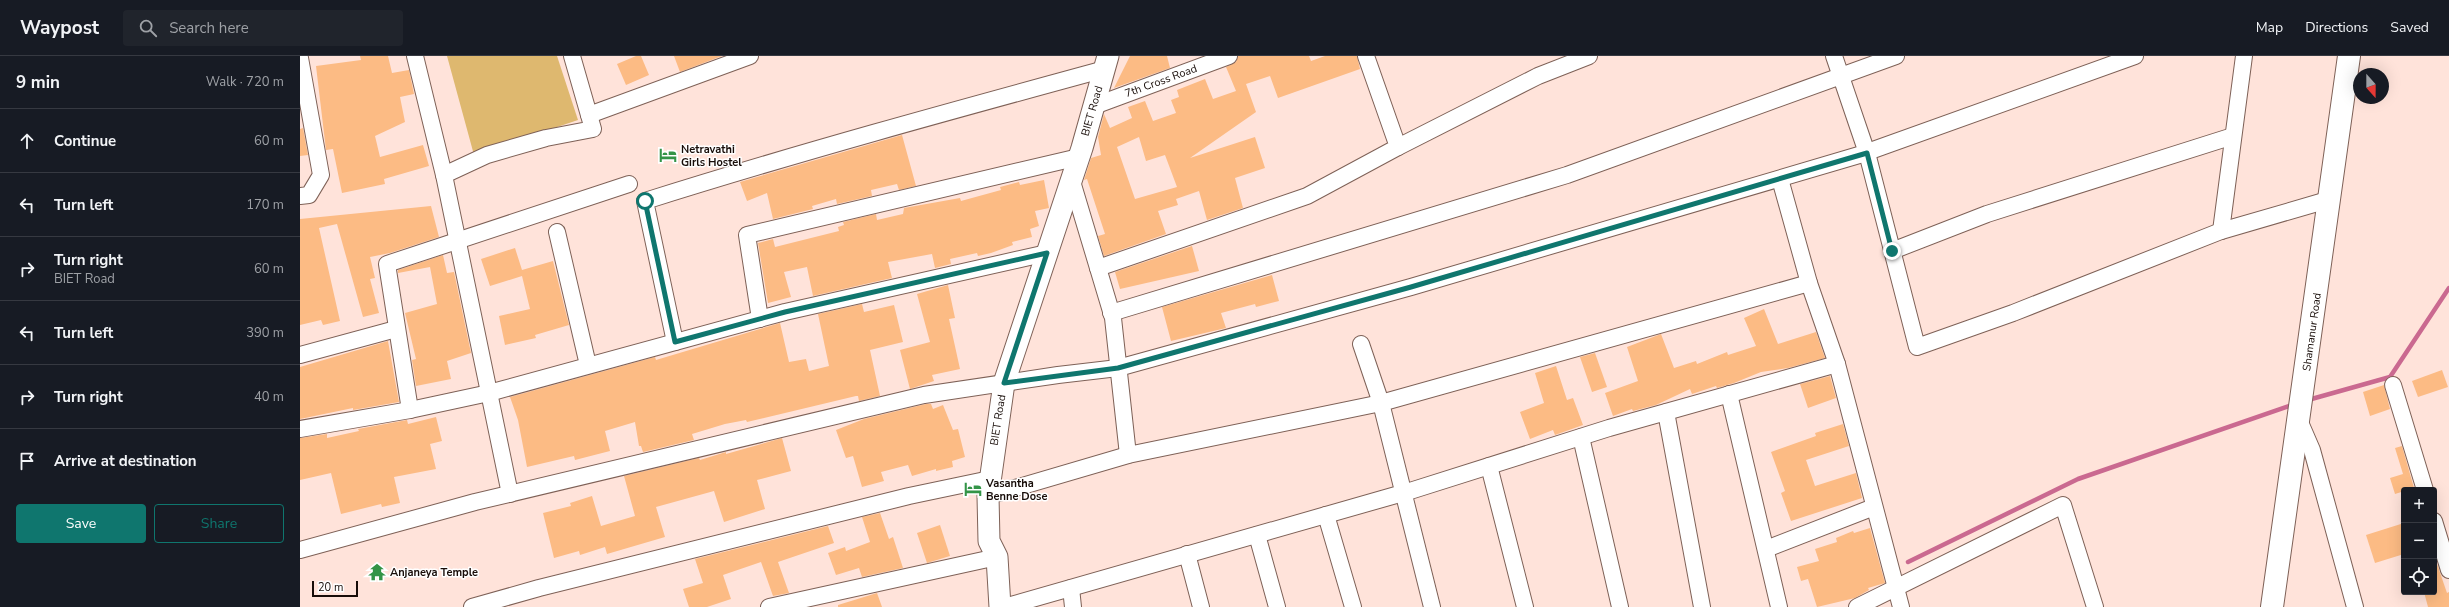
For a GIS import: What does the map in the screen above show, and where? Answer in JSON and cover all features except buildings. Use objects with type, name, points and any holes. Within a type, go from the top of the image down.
[{"type":"main road","name":"Shamanur Road","points":[[2272,607],[2331,199],[2349,56]]},
{"type":"street","points":[[415,56],[444,175],[510,494]]},
{"type":"street","points":[[444,175],[487,155],[546,138],[593,129],[572,56]]},
{"type":"street","points":[[589,115],[750,56]]},
{"type":"street","name":"7th Cross Road","points":[[1094,106],[1229,56]]},
{"type":"street","points":[[1366,56],[1398,147]]},
{"type":"street","points":[[1098,268],[1307,196],[1398,147],[1538,76],[1589,56]]},
{"type":"street","points":[[1834,56],[1867,153],[1917,347],[2013,313],[2221,231],[2331,199]]},
{"type":"street","points":[[1111,313],[1567,175],[1896,56]]},
{"type":"street","points":[[300,550],[510,494],[924,395],[1118,368],[1411,287],[1867,153],[2135,56]]},
{"type":"street","points":[[2221,231],[2244,56]]},
{"type":"street","points":[[300,58],[305,118],[321,175],[309,195],[300,196]]},
{"type":"street","points":[[675,342],[645,201],[1106,62]]},
{"type":"street","name":"BIET Road","points":[[1000,607],[997,557],[989,541],[989,488],[1004,383],[1079,157],[1106,62]]},
{"type":"street","points":[[1892,251],[1988,214],[2233,136]]},
{"type":"street","points":[[760,319],[747,235],[1079,157]]},
{"type":"street","points":[[1071,178],[1111,313],[1128,455]]},
{"type":"street","points":[[1780,179],[1809,283],[1837,364],[1901,607]]},
{"type":"street","points":[[410,410],[396,329],[387,264],[629,184]]},
{"type":"street","points":[[557,232],[588,365]]},
{"type":"street","points":[[300,429],[410,410],[488,393],[760,319],[1047,253]]},
{"type":"street","points":[[472,607],[539,588],[902,497],[989,488],[1128,455],[1381,402],[1809,283]]},
{"type":"street","points":[[300,355],[396,329]]},
{"type":"street","points":[[1360,344],[1381,402],[1432,607]]},
{"type":"street","points":[[1004,607],[1403,493],[1581,437],[1837,364]]},
{"type":"street","points":[[2392,385],[2423,487]]},
{"type":"street","points":[[1729,394],[1779,607]]},
{"type":"street","points":[[2301,409],[2355,607]]},
{"type":"street","points":[[1666,412],[1702,607]]},
{"type":"street","points":[[1581,437],[1620,607]]},
{"type":"street","points":[[1489,466],[1525,607]]},
{"type":"street","points":[[1857,607],[2063,505],[2095,607]]},
{"type":"street","points":[[1766,549],[1874,507]]},
{"type":"street","points":[[1326,515],[1353,607]]},
{"type":"street","points":[[2435,523],[2449,570]]},
{"type":"street","points":[[1257,535],[1277,607]]},
{"type":"street","points":[[1187,554],[1201,607]]},
{"type":"street","points":[[769,607],[997,557]]},
{"type":"street","points":[[1071,588],[1073,607]]},
{"type":"shaded area","points":[[447,56],[557,56],[578,120],[474,155]]},
{"type":"waterway","points":[[2308,400],[2390,377],[2449,288]]},
{"type":"waterway","points":[[1908,562],[2078,479],[2295,404]]},
{"type":"place","name":"Netravathi Girls Hostel","points":[[668,155]]},
{"type":"place","name":"Vasantha Benne Dose","points":[[973,489]]},
{"type":"place","name":"Anjaneya Temple","points":[[377,572]]},
{"type":"route","points":[[645,201],[675,342],[785,312],[1047,253],[1004,383],[1118,368],[1411,287],[1867,153],[1892,251]]}]
